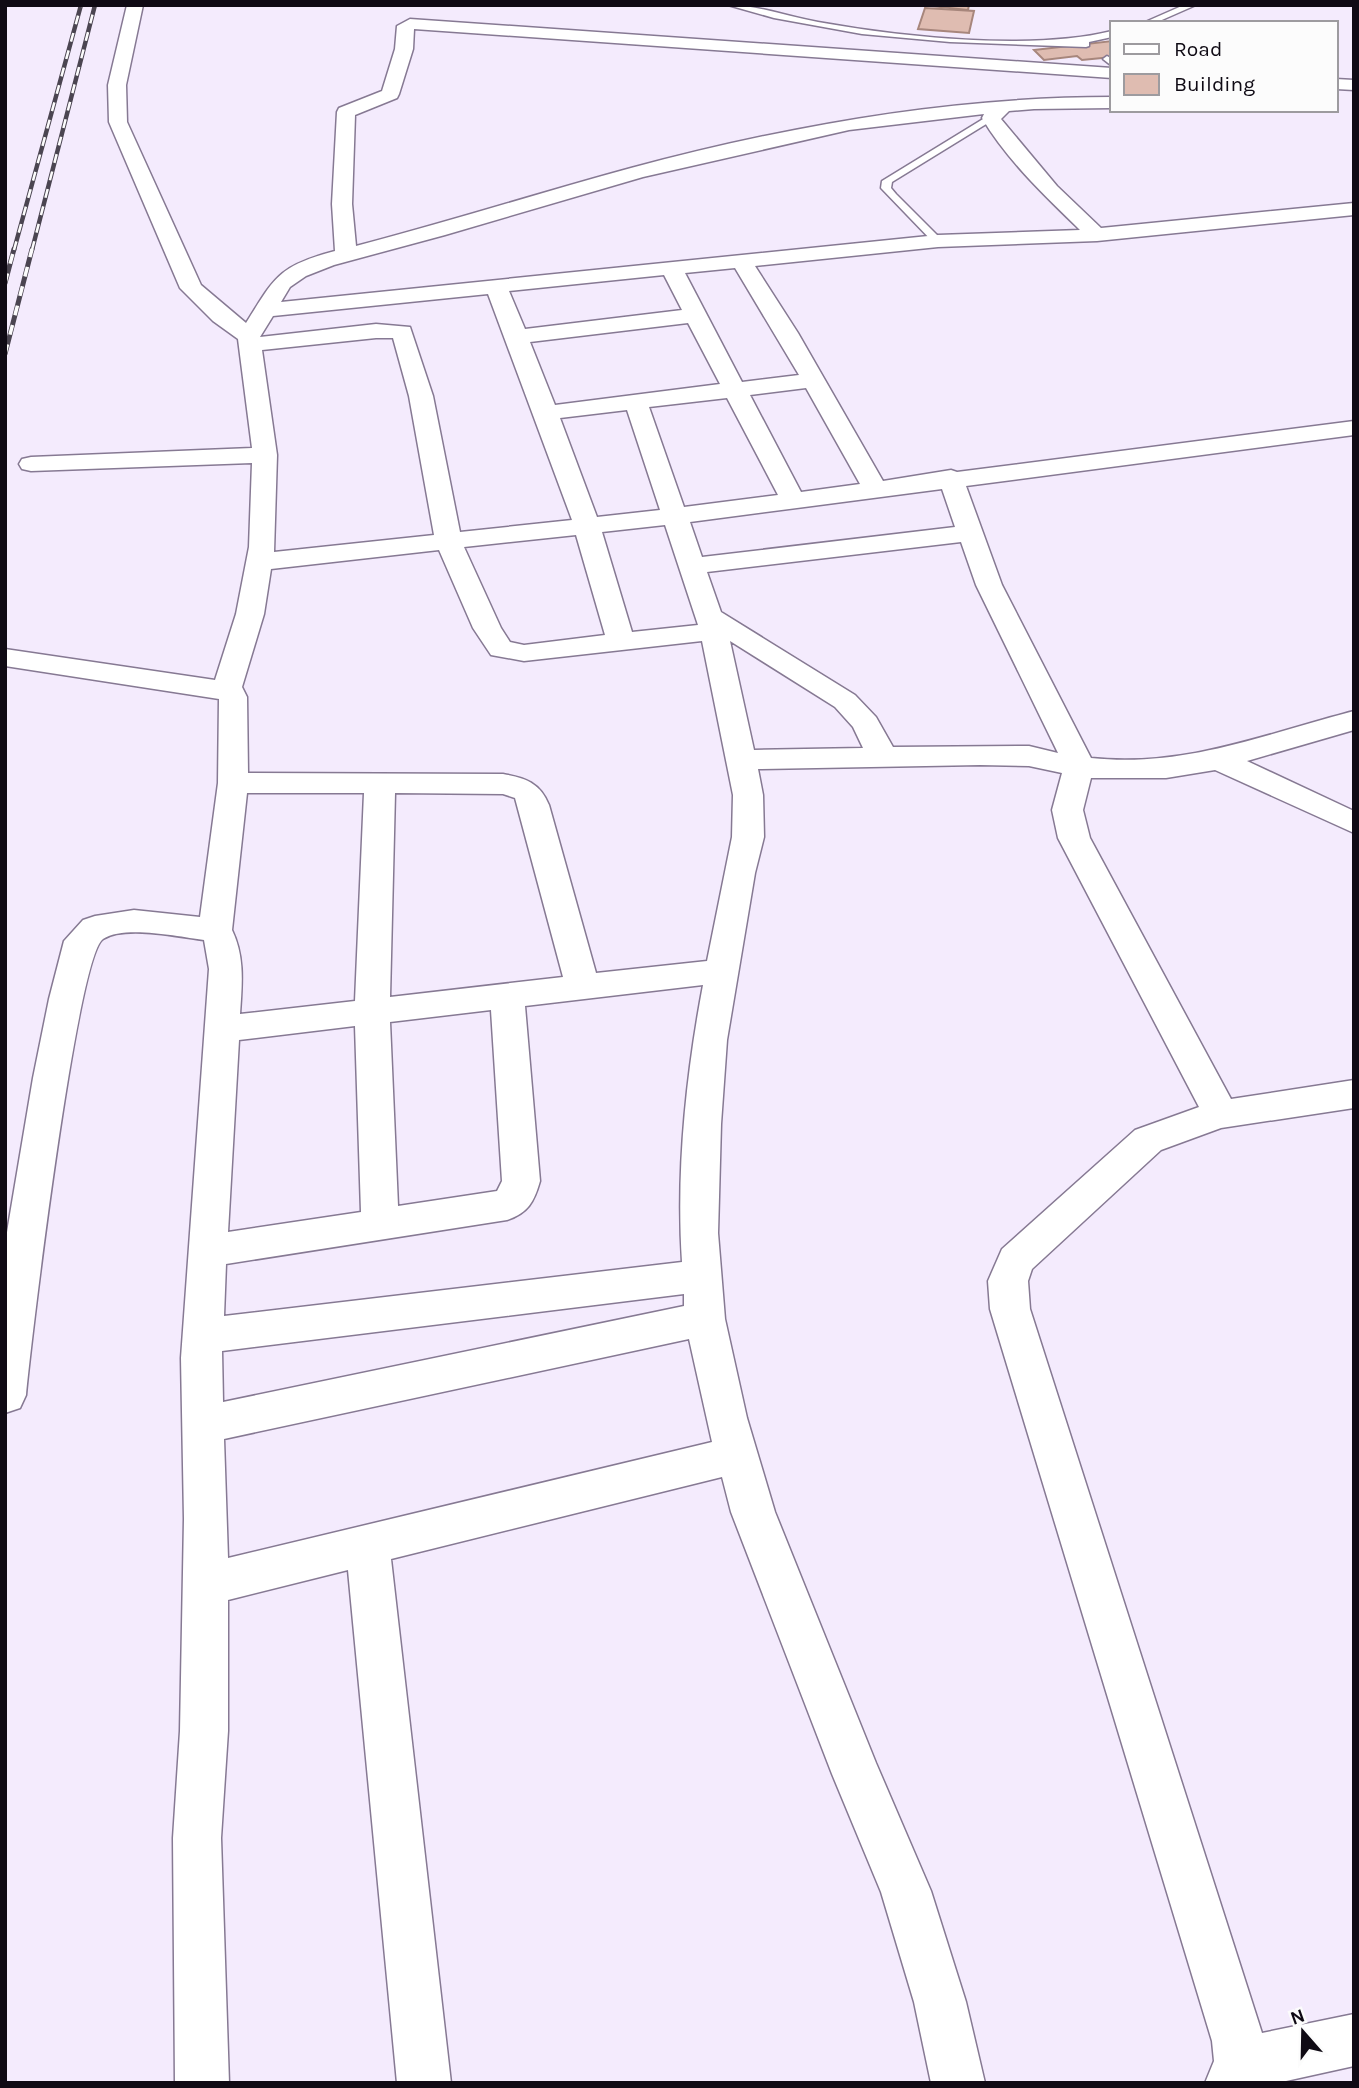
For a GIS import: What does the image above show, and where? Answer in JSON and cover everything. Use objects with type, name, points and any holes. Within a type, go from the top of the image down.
[{"type":"street","points":[[135,5],[117,85],[118,122],[191,288],[250,340],[376,331],[402,332],[421,397],[449,543],[487,628],[501,649],[524,653],[621,642],[712,624],[845,701],[866,723],[882,756]]},
{"type":"street","points":[[346,255],[342,204],[348,136],[346,112],[390,94],[404,48],[406,26],[410,24],[1110,65]]},
{"type":"street","points":[[226,691],[250,614],[262,547],[265,455],[250,340],[264,310],[282,284],[298,271],[638,172],[863,122],[1110,102]]},
{"type":"street","points":[[998,112],[1025,163],[1097,235]]},
{"type":"street","points":[[264,310],[938,241],[1097,235],[1354,209]]},
{"type":"street","points":[[743,262],[875,489]]},
{"type":"street","points":[[672,270],[793,500]]},
{"type":"street","points":[[496,286],[587,526],[621,642]]},
{"type":"street","points":[[517,337],[696,315]]},
{"type":"street","points":[[546,414],[814,380]]},
{"type":"street","points":[[636,403],[712,624],[748,795],[748,837],[710,1040],[703,1124],[699,1233],[705,1319],[726,1418],[752,1512],[906,1891],[940,2001],[958,2083]]},
{"type":"street","points":[[259,562],[675,516],[951,478],[1354,428]]},
{"type":"street","points":[[31,464],[265,455]]},
{"type":"street","points":[[951,478],[998,605],[1080,767],[1067,805],[1066,818],[1074,838],[1222,1114]]},
{"type":"street","points":[[693,566],[970,533]]},
{"type":"street","points":[[5,657],[226,691],[232,693],[233,697],[233,783],[215,930],[223,946],[226,969],[201,1358],[206,1584],[204,1731],[197,1838],[202,2083]]},
{"type":"street","points":[[742,760],[1029,756],[1080,767],[1111,770],[1167,768],[1218,760],[1354,720]]},
{"type":"street","points":[[1218,760],[1354,823]]},
{"type":"street","points":[[233,783],[503,784],[522,787],[531,795],[583,987]]},
{"type":"street","points":[[380,783],[372,1011],[380,1226]]},
{"type":"street","points":[[5,1395],[14,1310],[49,1092],[66,999],[81,941],[95,928],[134,921],[215,930]]},
{"type":"street","points":[[223,1028],[721,971]]},
{"type":"street","points":[[208,1251],[508,1205],[517,1196],[521,1181],[507,996]]},
{"type":"street","points":[[1354,1094],[1222,1114],[1175,1128],[1148,1140],[1035,1240],[1016,1260],[1008,1281],[1010,1308],[1227,2002],[1236,2073],[1354,2040]]},
{"type":"street","points":[[202,1336],[702,1276]]},
{"type":"street","points":[[203,1425],[705,1319]]},
{"type":"street","points":[[206,1584],[736,1455]]},
{"type":"street","points":[[367,1545],[424,2083]]},
{"type":"lane","points":[[732,5],[824,26],[868,32],[991,41],[1085,43],[1110,35]]},
{"type":"lane","points":[[1152,21],[1192,5]]},
{"type":"lane","points":[[938,241],[892,196],[886,188],[887,181],[998,112]]},
{"type":"building","points":[[921,5],[969,5],[968,10]]},
{"type":"building","points":[[925,8],[974,11],[969,33],[918,29]]},
{"type":"building","points":[[1110,41],[1110,57],[1082,60],[1077,56],[1044,60],[1034,50]]},
{"type":"railway","points":[[14,250],[81,5]]},
{"type":"railway","points":[[32,250],[95,5]]},
{"type":"railway","points":[[5,283],[14,249]]},
{"type":"railway","points":[[5,354],[32,249]]}]
